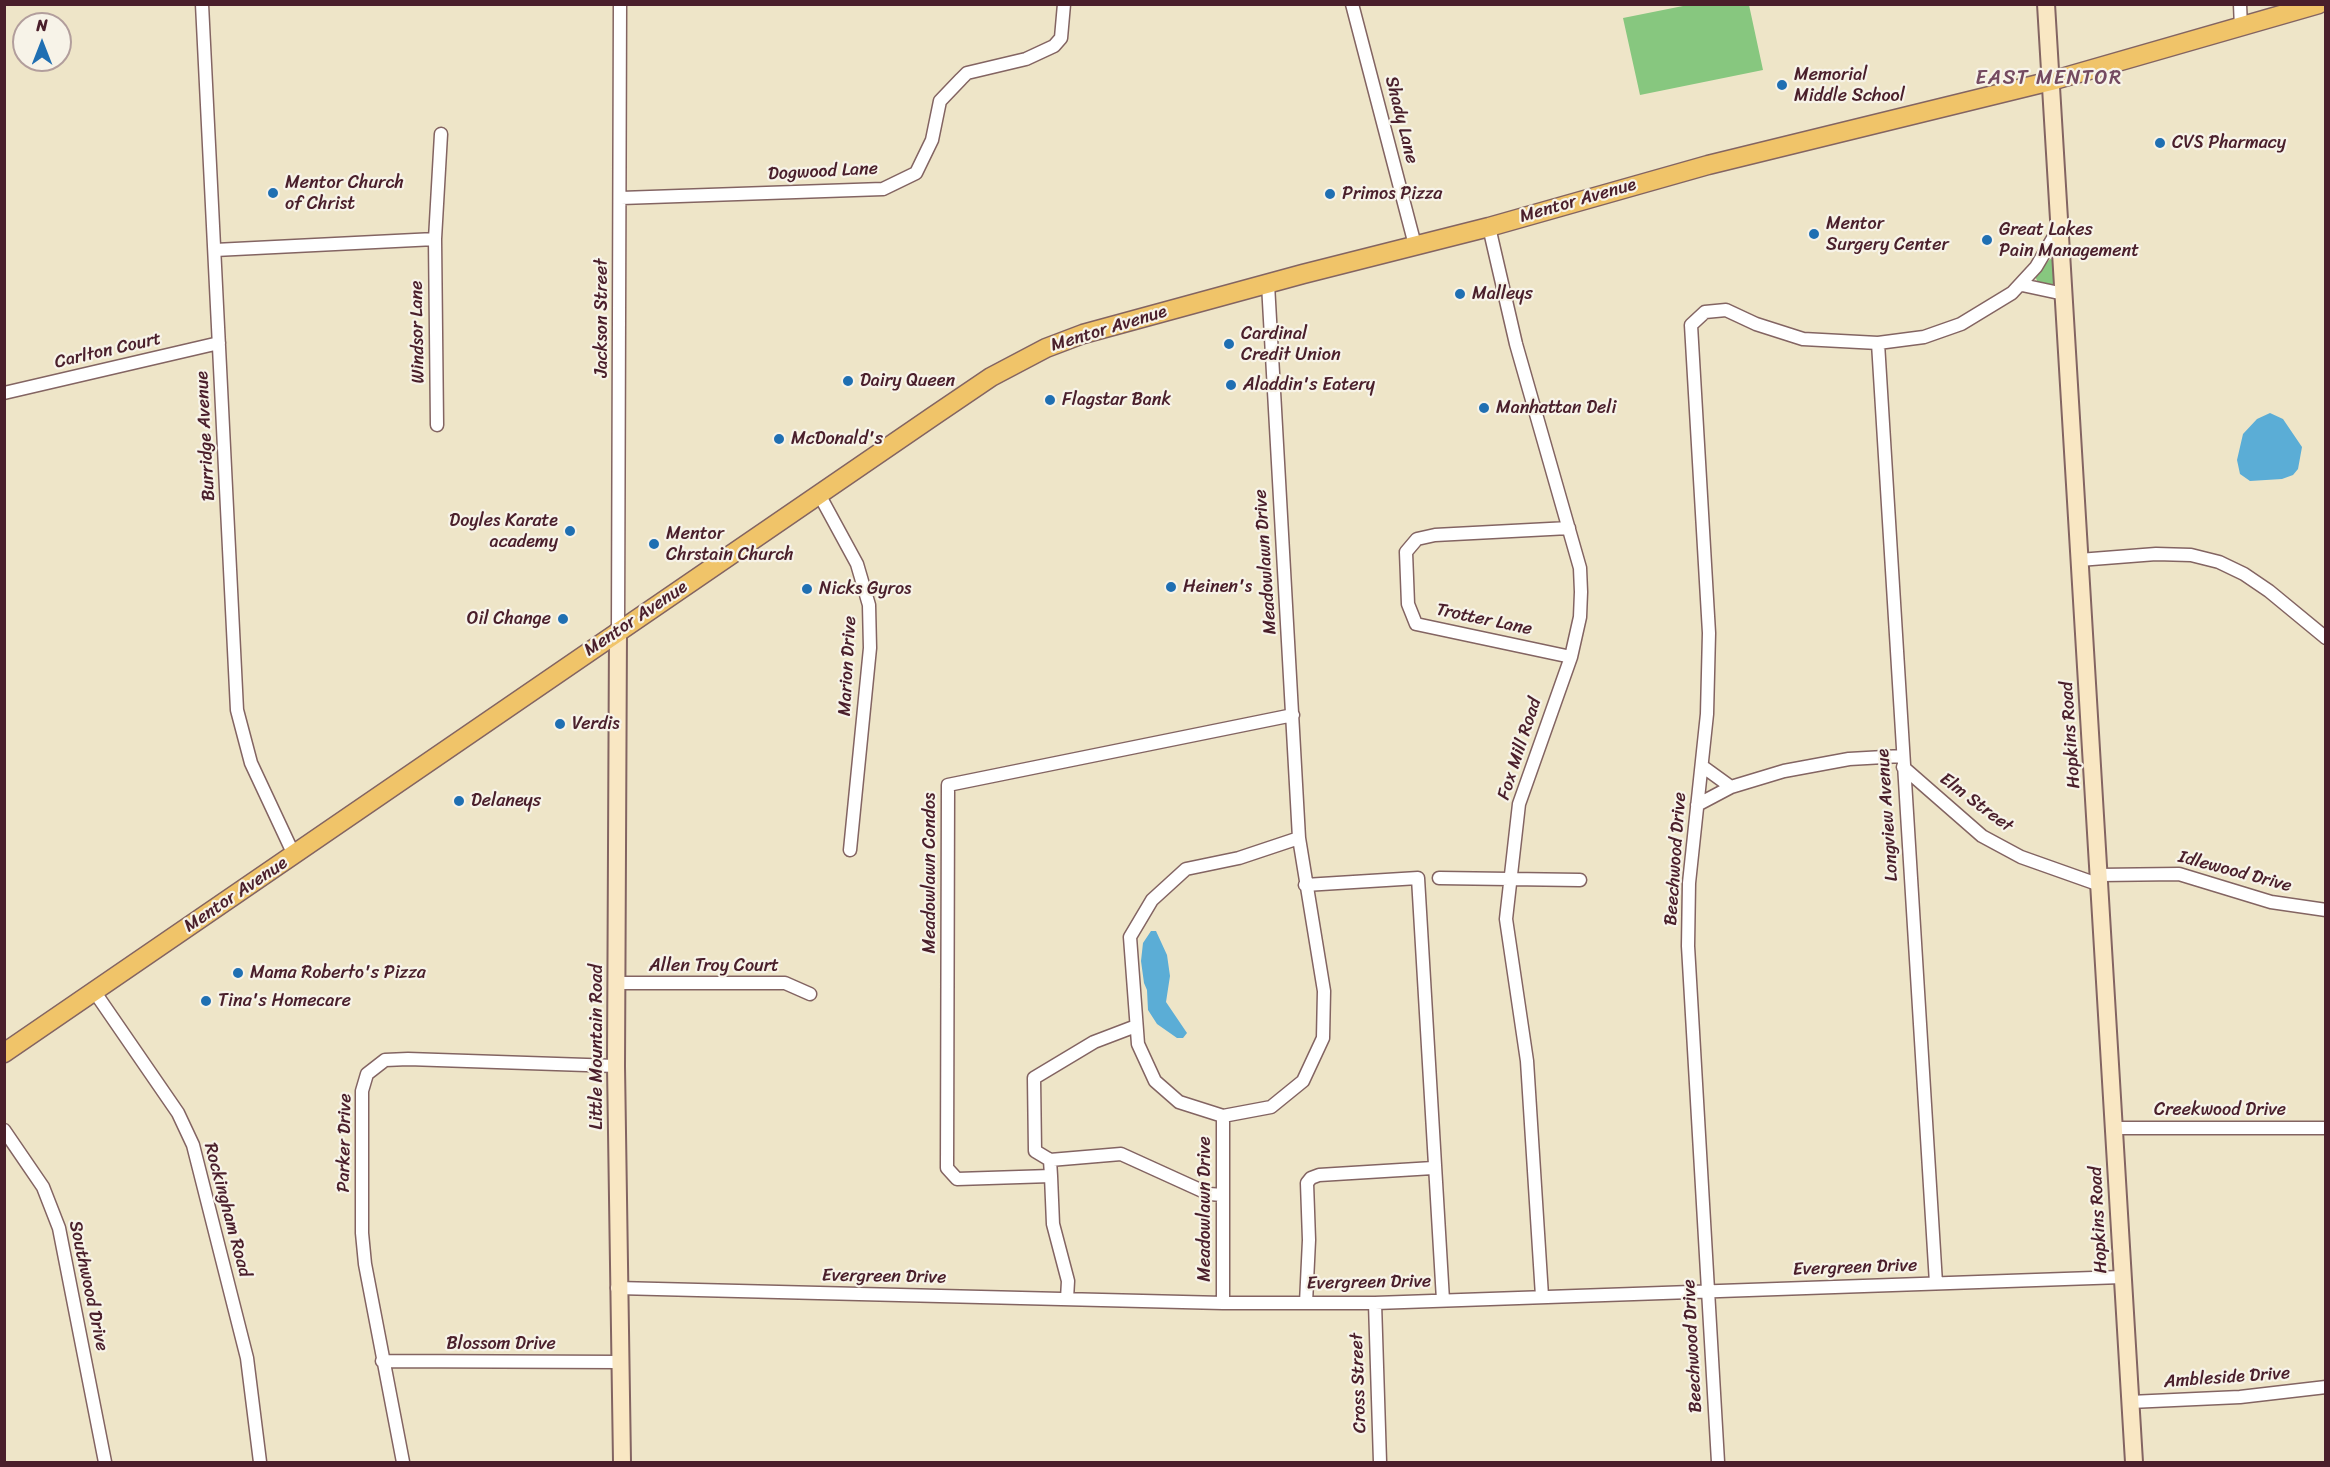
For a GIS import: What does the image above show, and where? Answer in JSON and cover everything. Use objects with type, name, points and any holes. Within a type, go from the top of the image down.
[{"type":"main road","name":"Mentor Avenue","points":[[4,1053],[991,377],[1046,348],[1091,331],[1414,244],[1489,227],[1708,165],[2051,81],[2319,4]]},
{"type":"street","name":"Burridge Avenue","points":[[202,4],[237,710],[251,762],[294,855]]},
{"type":"street","name":"Jackson Street","points":[[618,631],[620,4]]},
{"type":"street","name":"Dogwood Lane","points":[[621,198],[884,189],[916,173],[932,140],[939,101],[967,73],[1026,59],[1054,46],[1061,38],[1064,4]]},
{"type":"street","name":"Shady Lane","points":[[1353,4],[1414,244]]},
{"type":"street","name":"Hopkins Road","points":[[2046,4],[2133,1462]]},
{"type":"street","points":[[2240,4],[2241,28]]},
{"type":"street","name":"Windsor Lane","points":[[437,425],[435,239],[441,134]]},
{"type":"street","points":[[1878,343],[1924,336],[1961,324],[2001,302],[2022,285],[2060,226]]},
{"type":"street","name":"Fox Mill Road","points":[[1489,227],[1516,344],[1580,568],[1580,617],[1571,657],[1519,804],[1506,919],[1527,1061],[1542,1296]]},
{"type":"street","points":[[215,250],[435,239]]},
{"type":"street","name":"Meadowlawn Drive","points":[[1268,284],[1299,838],[1324,991],[1323,1038],[1303,1081],[1271,1107],[1223,1116],[1179,1102],[1155,1081],[1138,1044],[1130,937],[1152,900],[1186,869],[1239,858],[1299,838]]},
{"type":"street","points":[[2022,285],[2064,294]]},
{"type":"street","name":"Beechwood Drive","points":[[1718,1462],[1688,946],[1689,883],[1702,766],[1708,679],[1708,598],[1690,332],[1695,318],[1705,312],[1726,310],[1764,327],[1803,339],[1878,343]]},
{"type":"street","name":"Carlton Court","points":[[4,393],[219,343]]},
{"type":"street","name":"Longview Avenue","points":[[1878,343],[1936,1283]]},
{"type":"street","name":"Marion Drive","points":[[820,496],[857,564],[869,605],[869,660],[850,850]]},
{"type":"street","name":"Trotter Lane","points":[[1569,528],[1435,534],[1417,539],[1406,552],[1408,604],[1416,624],[1571,657]]},
{"type":"street","points":[[2079,560],[2156,554],[2191,555],[2219,562],[2244,574],[2269,591],[2325,638]]},
{"type":"street","name":"Little Mountain Road","points":[[618,631],[617,1288],[622,1462]]},
{"type":"street","name":"Meadowlawn Condos","points":[[1051,1176],[957,1179],[946,1168],[948,784],[1293,716]]},
{"type":"street","points":[[1697,805],[1731,787],[1784,771],[1824,763],[1902,761]]},
{"type":"street","name":"Elm Street","points":[[1902,761],[1982,836],[2021,857],[2099,880]]},
{"type":"street","points":[[1702,766],[1731,787]]},
{"type":"street","name":"Idlewood Drive","points":[[2099,880],[2180,874],[2271,902],[2325,910]]},
{"type":"street","points":[[1305,885],[1418,878],[1433,1168],[1442,1251],[1443,1299]]},
{"type":"street","points":[[1438,878],[1580,880]]},
{"type":"street","name":"Allen Troy Court","points":[[616,983],[785,983],[810,994]]},
{"type":"street","name":"Rockingham Road","points":[[94,991],[178,1113],[193,1145],[247,1358],[260,1462]]},
{"type":"street","points":[[1136,1026],[1094,1042],[1034,1078],[1035,1151],[1050,1160],[1121,1154],[1209,1194],[1223,1195]]},
{"type":"street","name":"Parker Drive","points":[[403,1462],[382,1361],[362,1233],[362,1091],[367,1074],[385,1060],[408,1059],[616,1066]]},
{"type":"street","name":"Meadowlawn Drive","points":[[1223,1116],[1223,1302]]},
{"type":"street","name":"Creekwood Drive","points":[[2114,1128],[2325,1128]]},
{"type":"street","name":"Southwood Drive","points":[[4,1130],[43,1187],[56,1216],[105,1462]]},
{"type":"street","points":[[1050,1160],[1053,1224],[1068,1281],[1067,1299]]},
{"type":"street","points":[[1306,1302],[1309,1240],[1307,1193],[1311,1178],[1319,1175],[1433,1168]]},
{"type":"street","name":"Evergreen Drive","points":[[617,1288],[1223,1302],[1375,1302],[2122,1277]]},
{"type":"street","name":"Cross Street","points":[[1375,1302],[1380,1462]]},
{"type":"street","name":"Blossom Drive","points":[[382,1361],[619,1362]]},
{"type":"street","name":"Ambleside Drive","points":[[2130,1402],[2240,1397],[2325,1387]]},
{"type":"green space","points":[[1688,5],[1749,5],[1763,70],[1640,95],[1623,18]]},
{"type":"green space","points":[[2050,259],[2053,260],[2055,283],[2050,286],[2038,283],[2035,276]]},
{"type":"water","points":[[2270,413],[2283,419],[2302,447],[2298,469],[2293,475],[2282,479],[2250,481],[2240,474],[2237,460],[2243,434],[2257,419]]},
{"type":"water","points":[[1151,931],[1156,931],[1167,955],[1170,976],[1166,1002],[1187,1033],[1183,1038],[1177,1038],[1157,1024],[1148,1010],[1147,990],[1141,961],[1143,943]]},
{"type":"place","name":"Memorial Middle School","points":[[1782,85]]},
{"type":"place","name":"CVS Pharmacy","points":[[2160,143]]},
{"type":"place","name":"Mentor Church of Christ","points":[[273,193]]},
{"type":"place","name":"Primos Pizza","points":[[1330,194]]},
{"type":"place","name":"Mentor Surgery Center","points":[[1814,234]]},
{"type":"place","name":"Great Lakes Pain Management","points":[[1987,240]]},
{"type":"place","name":"Malleys","points":[[1460,294]]},
{"type":"place","name":"Cardinal Credit Union","points":[[1229,344]]},
{"type":"place","name":"Dairy Queen","points":[[848,381]]},
{"type":"place","name":"Aladdin's Eatery","points":[[1231,385]]},
{"type":"place","name":"Flagstar Bank","points":[[1050,400]]},
{"type":"place","name":"Manhattan Deli","points":[[1484,408]]},
{"type":"place","name":"McDonald's","points":[[779,439]]},
{"type":"place","name":"Doyles Karate academy","points":[[570,531]]},
{"type":"place","name":"Mentor Chrstain Church","points":[[654,544]]},
{"type":"place","name":"Heinen's","points":[[1171,587]]},
{"type":"place","name":"Nicks Gyros","points":[[807,589]]},
{"type":"place","name":"Oil Change","points":[[563,619]]},
{"type":"place","name":"Verdis","points":[[560,724]]},
{"type":"place","name":"Delaneys","points":[[459,801]]},
{"type":"place","name":"Mama Roberto's Pizza","points":[[238,973]]},
{"type":"place","name":"Tina's Homecare","points":[[206,1001]]},
{"type":"district","name":"EAST MENTOR","points":[[2049,79]]}]
